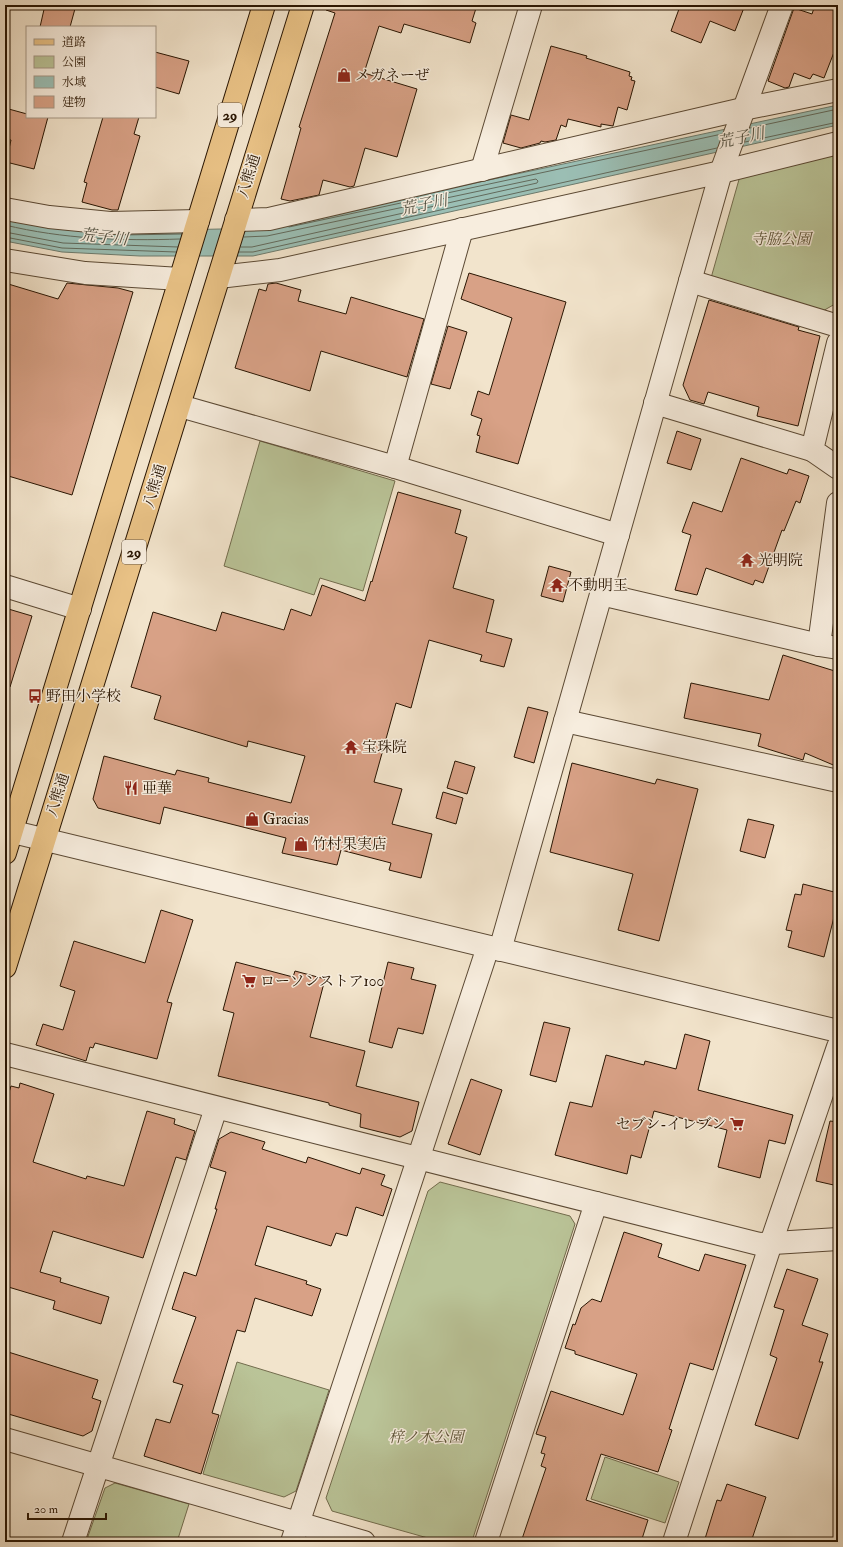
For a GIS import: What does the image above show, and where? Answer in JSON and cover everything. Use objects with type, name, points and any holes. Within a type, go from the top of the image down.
[{"type":"main road","name":"29","points":[[5,853],[8,831],[80,609],[264,5]]},
{"type":"main road","name":"八熊通","points":[[5,967],[303,5]]},
{"type":"street","points":[[482,170],[531,5]]},
{"type":"street","points":[[295,1532],[418,1158],[494,948],[565,722],[723,165],[782,5]]},
{"type":"street","points":[[235,222],[269,219],[482,170],[741,114],[838,90]]},
{"type":"street","points":[[221,270],[280,270],[462,229],[723,165],[838,143]]},
{"type":"street","points":[[5,209],[49,217],[110,223],[197,223]]},
{"type":"street","points":[[395,467],[462,229]]},
{"type":"street","points":[[5,260],[85,273],[182,274]]},
{"type":"street","points":[[690,280],[838,326]]},
{"type":"street","points":[[812,450],[838,343]]},
{"type":"street","points":[[655,403],[812,450],[838,468]]},
{"type":"street","points":[[180,406],[395,467],[618,535]]},
{"type":"street","points":[[601,594],[829,647],[838,503]]},
{"type":"street","points":[[5,586],[80,609]]},
{"type":"street","points":[[565,722],[838,781]]},
{"type":"street","points":[[8,831],[838,1031]]},
{"type":"street","points":[[674,1542],[771,1243],[838,1046]]},
{"type":"street","points":[[5,1054],[759,1244],[838,1239]]},
{"type":"street","points":[[73,1542],[216,1108]]},
{"type":"street","points":[[486,1542],[596,1203]]},
{"type":"street","points":[[5,1439],[98,1465],[295,1532],[364,1542]]},
{"type":"green space","name":"寺脇公園","points":[[838,154],[838,293],[835,304],[821,312],[711,278],[740,176]]},
{"type":"green space","points":[[260,441],[395,481],[363,591],[320,578],[314,595],[224,566]]},
{"type":"green space","name":"梓ノ木公園","points":[[440,1182],[570,1216],[575,1224],[472,1541],[470,1542],[442,1542],[332,1511],[326,1498],[428,1191]]},
{"type":"green space","points":[[237,1362],[329,1390],[296,1491],[284,1497],[203,1474]]},
{"type":"green space","points":[[605,1457],[679,1482],[665,1523],[591,1499]]},
{"type":"green space","points":[[115,1483],[189,1504],[177,1542],[86,1542],[105,1488]]},
{"type":"water","name":"荒子川","points":[[838,105],[838,125],[253,256],[140,256],[62,252],[5,241],[5,216],[133,231],[265,228]]},
{"type":"building","points":[[45,5],[76,5],[70,26],[40,26]]},
{"type":"building","points":[[327,5],[477,5],[472,21],[476,23],[470,43],[404,24],[401,33],[379,26],[364,73],[417,89],[397,157],[365,148],[354,186],[350,187],[323,180],[319,195],[290,201],[281,199],[301,128],[299,127],[335,13],[326,10]]},
{"type":"building","points":[[673,5],[745,5],[735,31],[710,21],[701,43],[671,31],[679,9],[673,7]]},
{"type":"building","points":[[815,5],[838,5],[838,42],[824,78],[813,74],[810,79],[794,73],[789,87],[785,88],[768,81],[794,8],[812,14]]},
{"type":"building","points":[[551,46],[587,56],[586,58],[630,72],[629,76],[632,77],[631,80],[635,81],[627,110],[618,107],[613,126],[601,124],[601,127],[568,119],[566,127],[561,125],[556,140],[545,142],[541,141],[540,143],[521,148],[503,143],[511,115],[529,120]]},
{"type":"building","points":[[156,52],[189,61],[179,94],[156,87]]},
{"type":"building","points":[[5,108],[26,114],[26,118],[48,118],[34,169],[6,162],[11,140],[5,139]]},
{"type":"building","points":[[103,118],[139,118],[134,134],[140,136],[118,210],[112,210],[82,202],[87,183],[84,182]]},
{"type":"building","points":[[469,273],[566,302],[518,464],[476,452],[480,436],[477,435],[482,419],[471,415],[478,391],[489,395],[512,318],[461,299]]},
{"type":"building","points":[[5,283],[58,299],[67,283],[118,288],[133,292],[72,495],[5,475]]},
{"type":"building","points":[[276,283],[301,290],[298,301],[346,314],[351,297],[424,319],[407,377],[321,351],[310,391],[235,368],[259,289],[266,291],[268,284]]},
{"type":"building","points":[[709,300],[799,327],[798,330],[820,336],[798,426],[757,416],[759,407],[708,392],[704,404],[690,400],[683,385]]},
{"type":"building","points":[[448,326],[467,332],[450,389],[431,384]]},
{"type":"building","points":[[677,431],[701,439],[691,470],[667,463]]},
{"type":"building","points":[[741,458],[787,474],[789,469],[809,476],[800,503],[796,501],[784,531],[782,530],[763,583],[755,580],[753,585],[706,568],[697,595],[675,590],[691,535],[682,532],[693,502],[722,512]]},
{"type":"building","points":[[398,492],[461,510],[455,533],[467,537],[453,588],[494,600],[486,632],[512,639],[504,667],[480,661],[482,655],[429,640],[411,708],[396,703],[374,782],[402,789],[392,824],[432,834],[421,878],[389,870],[391,863],[341,850],[337,865],[282,853],[286,838],[164,807],[160,824],[98,808],[93,799],[104,756],[175,775],[177,770],[209,778],[208,782],[291,803],[305,756],[248,741],[247,747],[154,719],[161,696],[131,687],[153,612],[216,631],[222,612],[284,630],[291,609],[311,616],[322,585],[365,601]]},
{"type":"building","points":[[549,566],[571,572],[563,602],[541,596]]},
{"type":"building","points":[[5,608],[32,616],[10,687],[5,686]]},
{"type":"building","points":[[783,655],[838,672],[838,767],[805,753],[803,760],[758,746],[761,734],[684,718],[691,683],[769,700]]},
{"type":"building","points":[[528,707],[548,712],[534,763],[514,757]]},
{"type":"building","points":[[455,761],[475,767],[467,794],[447,788]]},
{"type":"building","points":[[572,763],[655,784],[657,779],[698,789],[659,941],[618,930],[633,874],[550,852]]},
{"type":"building","points":[[443,792],[463,798],[456,824],[436,818]]},
{"type":"building","points":[[748,819],[774,825],[765,858],[740,851]]},
{"type":"building","points":[[803,884],[838,893],[838,901],[824,957],[788,947],[792,931],[786,930],[795,894],[801,895]]},
{"type":"building","points":[[161,910],[193,920],[167,1002],[172,1003],[157,1059],[95,1043],[93,1048],[90,1047],[86,1061],[36,1045],[43,1024],[63,1030],[75,991],[60,986],[74,941],[145,963]]},
{"type":"building","points":[[236,962],[293,977],[295,971],[325,979],[310,1037],[365,1051],[356,1086],[419,1102],[412,1131],[400,1137],[360,1127],[361,1114],[329,1105],[329,1103],[218,1076],[234,1013],[223,1010]]},
{"type":"building","points":[[388,962],[414,968],[411,979],[436,985],[423,1034],[398,1028],[392,1048],[369,1042]]},
{"type":"building","points":[[544,1022],[570,1028],[556,1082],[530,1075]]},
{"type":"building","points":[[685,1034],[710,1041],[698,1090],[793,1115],[785,1144],[769,1140],[760,1178],[718,1167],[727,1130],[654,1111],[641,1158],[631,1155],[627,1174],[555,1155],[570,1102],[592,1107],[606,1055],[644,1065],[645,1061],[676,1069]]},
{"type":"building","points":[[471,1079],[502,1090],[480,1155],[448,1144]]},
{"type":"building","points":[[20,1083],[54,1094],[33,1162],[86,1179],[87,1176],[124,1186],[147,1111],[175,1119],[174,1124],[195,1131],[186,1160],[176,1157],[143,1258],[53,1231],[40,1272],[61,1278],[60,1282],[109,1297],[101,1324],[53,1309],[55,1301],[5,1286],[5,1105],[11,1086],[19,1088]]},
{"type":"building","points":[[830,1121],[838,1122],[838,1186],[816,1181]]},
{"type":"building","points":[[231,1132],[265,1142],[262,1149],[306,1163],[308,1157],[360,1174],[362,1168],[385,1175],[381,1185],[392,1189],[383,1216],[356,1207],[347,1236],[336,1233],[331,1246],[267,1226],[255,1265],[307,1281],[306,1284],[321,1289],[312,1316],[255,1298],[245,1332],[237,1330],[212,1413],[219,1415],[201,1474],[144,1456],[156,1419],[170,1423],[183,1385],[173,1382],[196,1317],[172,1309],[184,1272],[196,1276],[217,1209],[215,1209],[226,1172],[210,1167],[219,1139]]},
{"type":"building","points":[[624,1232],[662,1244],[658,1257],[699,1271],[705,1254],[746,1265],[713,1370],[690,1363],[669,1429],[672,1430],[658,1472],[601,1454],[586,1500],[648,1520],[641,1542],[521,1542],[546,1468],[541,1466],[545,1454],[541,1453],[546,1437],[536,1434],[551,1391],[623,1415],[637,1374],[575,1354],[575,1351],[565,1348],[573,1324],[575,1325],[581,1308],[592,1299],[601,1302]]},
{"type":"building","points":[[787,1269],[818,1279],[802,1325],[828,1334],[819,1362],[823,1362],[798,1439],[755,1425],[777,1358],[770,1355],[784,1310],[774,1307]]},
{"type":"building","points":[[5,1351],[98,1380],[92,1398],[101,1401],[92,1431],[83,1436],[5,1413]]},
{"type":"building","points":[[727,1484],[766,1497],[751,1542],[704,1542],[717,1500],[721,1501]]},
{"type":"place","name":"メガネーぜ","points":[[344,75]]},
{"type":"place","name":"光明院","points":[[747,560]]},
{"type":"place","name":"不動明王","points":[[557,585]]},
{"type":"place","name":"野田小学校","points":[[35,696]]},
{"type":"place","name":"宝珠院","points":[[351,747]]},
{"type":"place","name":"亜華","points":[[131,788]]},
{"type":"place","name":"Gracias","points":[[252,819]]},
{"type":"place","name":"竹村果実店","points":[[301,844]]},
{"type":"place","name":"ローソンストア100","points":[[249,981]]},
{"type":"place","name":"セブン-イレブン","points":[[737,1124]]}]
